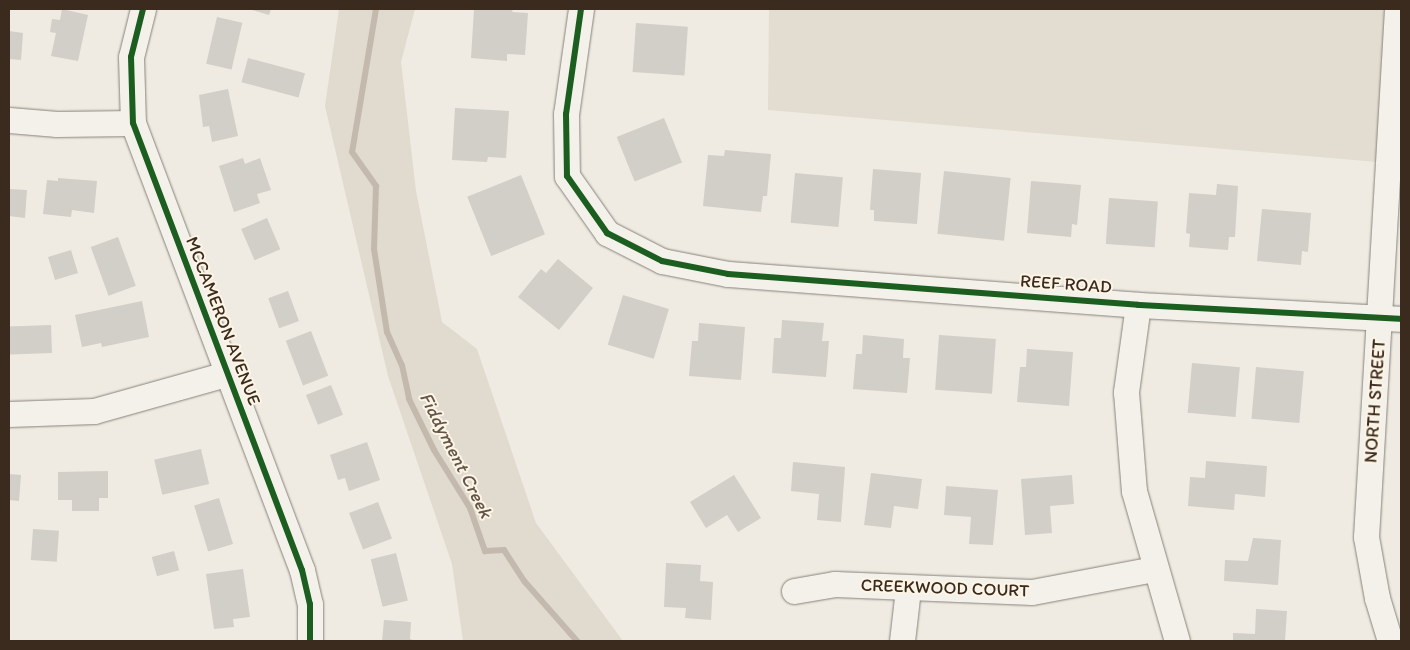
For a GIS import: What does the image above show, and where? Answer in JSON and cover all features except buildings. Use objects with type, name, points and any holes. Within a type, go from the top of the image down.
[{"type":"street","name":"MCCAMERON AVENUE","points":[[143,9],[131,57],[133,124],[226,374],[302,570],[310,604],[310,641]]},
{"type":"street","name":"REEF ROAD","points":[[581,9],[566,114],[567,176],[607,233],[662,261],[728,274],[1138,305],[1391,318]]},
{"type":"street","name":"NORTH STREET","points":[[1390,641],[1377,598],[1366,537],[1391,318],[1397,9]]},
{"type":"street","points":[[9,120],[57,124],[133,124]]},
{"type":"street","points":[[1138,305],[1126,392],[1134,491],[1154,570],[1177,641]]},
{"type":"street","points":[[9,414],[94,411],[226,374]]},
{"type":"street","name":"CREEKWOOD COURT","points":[[794,591],[835,584],[908,589],[1032,592],[1154,570]]},
{"type":"street","points":[[902,641],[908,589]]},
{"type":"shaded area","points":[[339,9],[415,9],[401,62],[416,191],[442,322],[477,349],[536,523],[623,641],[463,641],[452,564],[388,376],[325,106]]},
{"type":"shaded area","points":[[769,9],[1386,9],[1377,162],[768,110]]},
{"type":"waterway","name":"Fiddyment Creek","points":[[376,9],[352,152],[376,186],[374,249],[387,332],[402,365],[409,399],[434,450],[470,508],[485,551],[504,550],[525,582],[577,641]]},
{"type":"cycle path","points":[[143,9],[131,57],[133,123],[302,570],[310,604],[310,641]]},
{"type":"cycle path","points":[[581,9],[566,114],[567,176],[607,233],[662,261],[728,274],[1138,305],[1401,319]]}]
